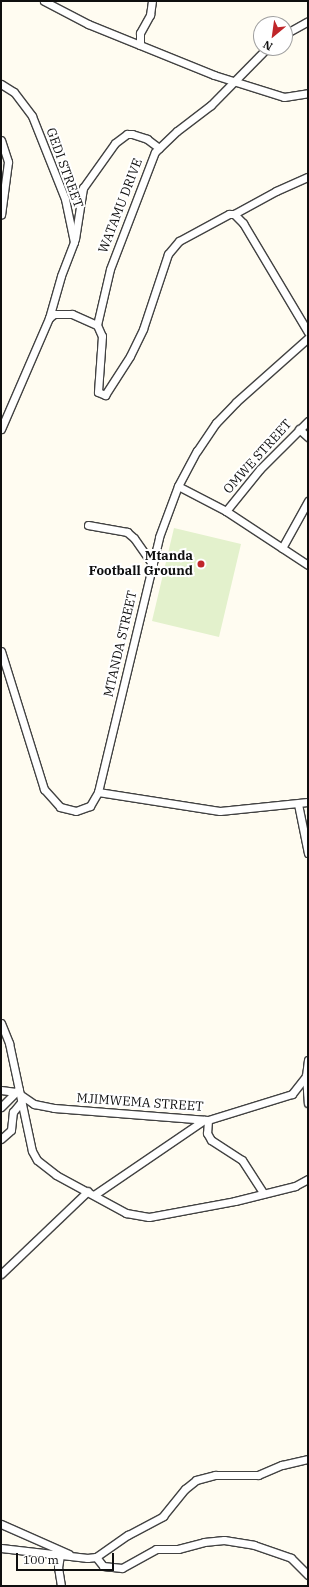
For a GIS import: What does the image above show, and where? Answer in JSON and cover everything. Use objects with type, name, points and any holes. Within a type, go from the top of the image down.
[{"type":"street","points":[[44,1],[58,4],[88,24],[233,82],[284,98],[308,93]]},
{"type":"street","points":[[140,45],[140,33],[150,15],[152,1]]},
{"type":"street","points":[[293,30],[308,22]]},
{"type":"street","name":"WATAMU DRIVE","points":[[97,325],[119,241],[130,218],[148,163],[159,148],[211,105],[259,56]]},
{"type":"street","name":"GEDI STREET","points":[[1,84],[14,92],[32,116],[65,199],[74,242]]},
{"type":"street","points":[[1,429],[49,318],[61,276],[74,242],[80,200],[89,177],[120,138],[127,134],[137,135],[159,148]]},
{"type":"street","points":[[1,140],[8,162],[1,215]]},
{"type":"street","points":[[49,318],[54,314],[66,313],[88,319],[97,325],[102,336],[98,392],[102,396],[107,393],[130,356],[145,324],[160,270],[173,246],[200,228],[223,216],[234,214],[276,191],[308,177]]},
{"type":"street","points":[[65,199],[80,200]]},
{"type":"street","points":[[234,214],[255,241],[308,332]]},
{"type":"street","name":"MTANDA STREET","points":[[1,651],[44,789],[60,807],[76,811],[90,806],[98,792],[152,565],[171,500],[197,450],[216,423],[236,402],[308,338]]},
{"type":"street","name":"OMWE STREET","points":[[226,511],[260,469],[308,421]]},
{"type":"street","points":[[299,430],[308,437]]},
{"type":"street","points":[[178,486],[226,511],[308,565]]},
{"type":"street","points":[[282,548],[308,501]]},
{"type":"street","points":[[88,525],[127,532],[134,538],[152,565]]},
{"type":"street","points":[[98,792],[220,811],[308,802]]},
{"type":"street","points":[[298,804],[308,854]]},
{"type":"street","points":[[1,1023],[9,1043],[32,1151],[36,1160],[56,1175],[126,1213],[142,1218],[264,1194],[295,1186],[308,1179]]},
{"type":"street","points":[[308,1060],[306,1076],[308,1103]]},
{"type":"street","name":"MJIMWEMA STREET","points":[[20,1094],[34,1104],[54,1108],[206,1120],[292,1094],[306,1076]]},
{"type":"street","points":[[1,1090],[20,1094]]},
{"type":"street","points":[[1,1107],[20,1094]]},
{"type":"street","points":[[1,1139],[10,1130],[12,1112],[20,1094]]},
{"type":"street","points":[[1,1274],[91,1193],[206,1120],[207,1133],[211,1140],[242,1160],[264,1194]]},
{"type":"street","points":[[1,1548],[60,1555],[96,1556],[128,1535],[163,1516],[185,1489],[196,1480],[215,1475],[258,1475],[282,1465],[308,1459]]},
{"type":"street","points":[[1,1524],[73,1556]]},
{"type":"street","points":[[96,1556],[103,1566],[122,1568],[156,1549],[178,1549],[198,1543],[224,1540],[254,1545],[291,1558],[308,1574]]},
{"type":"street","points":[[60,1555],[58,1567],[61,1586]]},
{"type":"green space","name":"Mtanda Football Ground","points":[[174,528],[241,544],[219,637],[152,621]]},
{"type":"place","name":"Mtanda Football Ground","points":[[201,564]]}]
